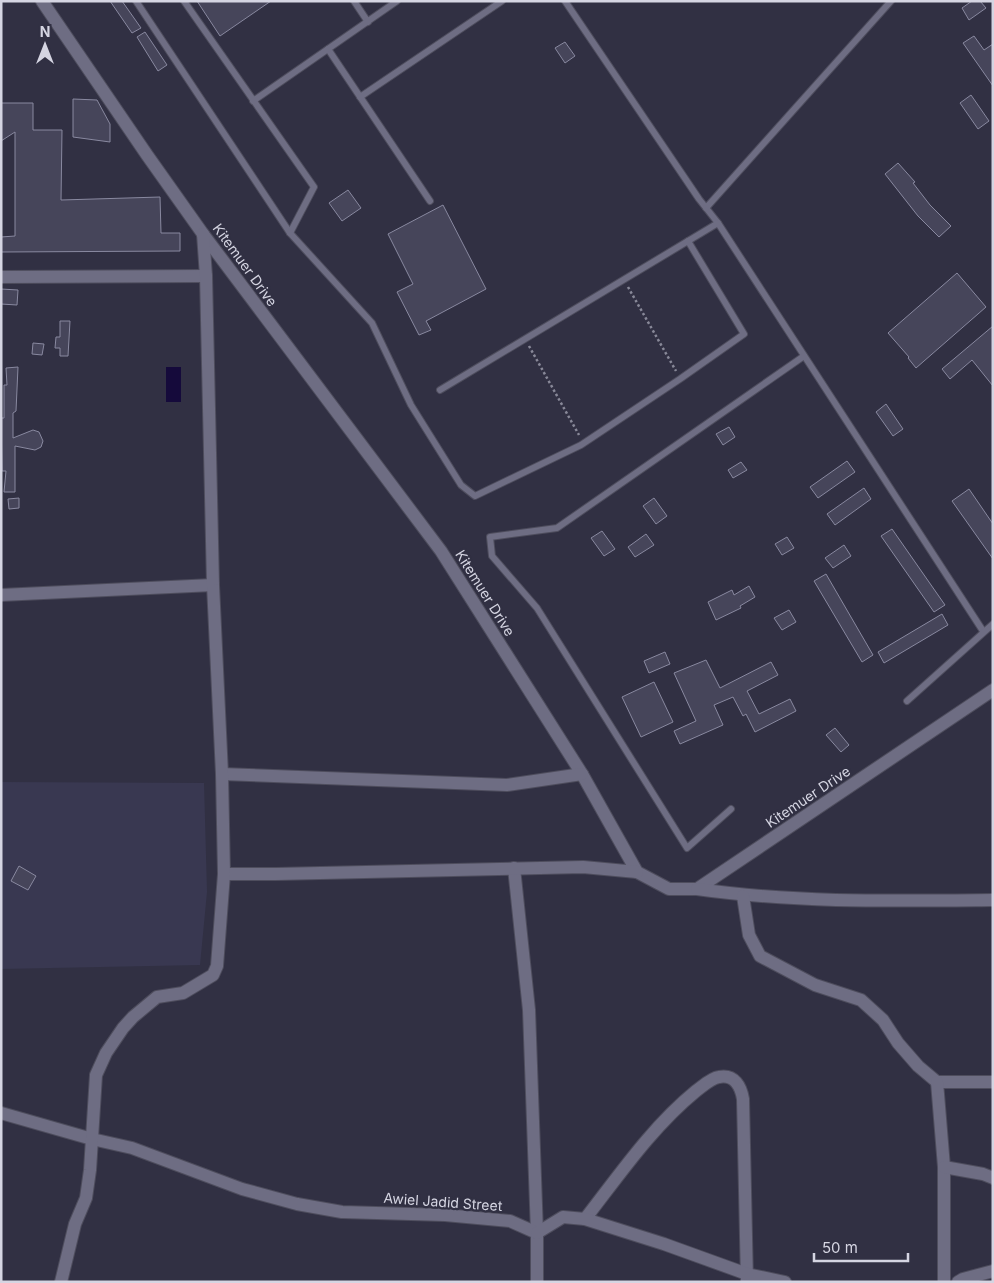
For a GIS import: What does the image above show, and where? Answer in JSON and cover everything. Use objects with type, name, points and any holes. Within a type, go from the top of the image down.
[{"type":"street","name":"Kitemuer Drive","points":[[42,1],[203,234],[441,552],[582,774],[637,872]]},
{"type":"street","points":[[61,1282],[75,1224],[86,1198],[96,1075],[106,1054],[123,1028],[133,1017],[157,997],[183,993],[215,973],[218,958],[224,874],[222,774],[213,585],[206,276],[203,234]]},
{"type":"street","points":[[1,276],[206,276]]},
{"type":"street","points":[[1,595],[213,585]]},
{"type":"street","name":"Kitemuer Drive","points":[[697,889],[991,693]]},
{"type":"street","points":[[222,774],[507,785],[582,774]]},
{"type":"street","points":[[224,874],[332,874],[514,868],[583,868],[637,872],[669,888],[697,889],[743,896],[861,902],[993,900]]},
{"type":"street","points":[[514,868],[529,1010],[538,1282]]},
{"type":"street","points":[[743,896],[749,936],[760,956],[815,986],[861,1000],[883,1020],[898,1043],[918,1066],[938,1082],[993,1082]]},
{"type":"street","points":[[585,1219],[649,1136],[678,1106],[707,1083],[719,1077],[732,1078],[741,1086],[744,1099],[747,1278]]},
{"type":"street","points":[[938,1082],[944,1167],[944,1282]]},
{"type":"street","name":"Awiel Jadid Street","points":[[1,1113],[92,1139],[132,1148],[242,1189],[297,1204],[342,1212],[445,1215],[510,1221],[537,1233]]},
{"type":"street","points":[[944,1167],[983,1174],[993,1178]]},
{"type":"street","points":[[537,1233],[564,1217],[585,1219],[664,1244],[747,1278],[785,1282]]},
{"type":"street","points":[[963,1281],[993,1271]]},
{"type":"lane","points":[[136,1],[290,233],[372,324],[411,405],[461,485],[475,496],[584,442],[744,334],[688,241]]},
{"type":"lane","points":[[184,1],[314,187],[290,233]]},
{"type":"lane","points":[[354,1],[368,22]]},
{"type":"lane","points":[[253,101],[397,1]]},
{"type":"lane","points":[[360,97],[502,1]]},
{"type":"lane","points":[[565,1],[718,223],[983,631]]},
{"type":"lane","points":[[706,208],[891,1]]},
{"type":"lane","points":[[328,49],[430,201]]},
{"type":"lane","points":[[440,390],[718,223]]},
{"type":"lane","points":[[731,809],[687,848],[537,608],[492,556],[490,537],[557,528],[804,356]]},
{"type":"lane","points":[[907,701],[993,624]]},
{"type":"path","points":[[624,280],[680,379]]},
{"type":"path","points":[[524,339],[584,442]]},
{"type":"shaded area","points":[[166,367],[181,367],[181,402],[166,402]]},
{"type":"shaded area","points":[[1,782],[204,783],[207,892],[200,965],[1,969]]},
{"type":"building","points":[[110,1],[122,1],[141,28],[132,33]]},
{"type":"building","points":[[197,1],[271,1],[220,36]]},
{"type":"building","points":[[972,1],[980,1],[986,8],[969,20],[962,8]]},
{"type":"building","points":[[145,32],[167,65],[158,71],[137,37]]},
{"type":"building","points":[[974,36],[984,50],[993,44],[993,86],[963,43]]},
{"type":"building","points":[[565,42],[575,56],[565,63],[555,48]]},
{"type":"building","points":[[971,95],[989,121],[978,129],[960,103]]},
{"type":"building","points":[[73,99],[97,100],[110,124],[110,142],[73,137]]},
{"type":"building","points":[[1,103],[33,103],[33,130],[62,130],[61,200],[160,197],[161,233],[180,233],[180,251],[1,252],[1,237],[15,236],[15,132],[1,141]]},
{"type":"building","points":[[898,163],[915,182],[913,183],[930,205],[951,226],[939,237],[918,216],[885,174]]},
{"type":"building","points":[[348,190],[361,208],[342,221],[329,203]]},
{"type":"building","points":[[443,205],[486,289],[426,321],[431,330],[419,335],[397,292],[413,284],[388,234]]},
{"type":"building","points":[[957,273],[986,307],[916,368],[888,333]]},
{"type":"building","points":[[1,289],[18,290],[17,305],[1,304]]},
{"type":"building","points":[[60,321],[70,321],[68,356],[60,356],[60,348],[55,348],[56,337],[60,337]]},
{"type":"building","points":[[993,326],[993,386],[972,360],[950,379],[942,369]]},
{"type":"building","points":[[33,343],[44,344],[42,355],[32,354]]},
{"type":"building","points":[[18,367],[16,411],[13,413],[13,438],[33,430],[39,432],[43,441],[41,447],[35,450],[15,446],[15,492],[4,492],[6,471],[2,471],[1,418],[4,418],[4,385],[7,385],[6,368]]},
{"type":"building","points":[[886,404],[903,429],[893,436],[876,412]]},
{"type":"building","points":[[729,427],[735,437],[723,445],[716,434]]},
{"type":"building","points":[[847,461],[855,472],[818,498],[810,487]]},
{"type":"building","points":[[741,462],[747,470],[733,478],[728,470]]},
{"type":"building","points":[[864,488],[871,499],[835,525],[827,514]]},
{"type":"building","points":[[969,489],[993,524],[993,559],[952,501]]},
{"type":"building","points":[[19,498],[19,508],[9,509],[8,499]]},
{"type":"building","points":[[654,498],[667,516],[656,524],[643,506]]},
{"type":"building","points":[[892,529],[945,605],[934,612],[881,536]]},
{"type":"building","points":[[602,531],[615,549],[604,556],[591,538]]},
{"type":"building","points":[[646,534],[654,545],[635,557],[628,547]]},
{"type":"building","points":[[787,537],[794,548],[782,555],[775,544]]},
{"type":"building","points":[[844,545],[851,556],[833,568],[825,558]]},
{"type":"building","points":[[826,574],[873,655],[862,662],[814,581]]},
{"type":"building","points":[[749,586],[755,597],[740,606],[741,608],[716,620],[708,602],[732,590],[734,595]]},
{"type":"building","points":[[789,610],[796,622],[782,630],[774,618]]},
{"type":"building","points":[[942,614],[948,625],[884,663],[878,652]]},
{"type":"building","points":[[665,652],[670,664],[649,673],[644,661]]},
{"type":"building","points":[[706,660],[720,688],[771,662],[778,675],[747,691],[759,714],[790,699],[796,711],[755,732],[746,714],[743,716],[733,697],[714,705],[723,725],[680,744],[674,731],[696,721],[674,673]]},
{"type":"building","points":[[654,682],[673,722],[641,737],[622,697]]},
{"type":"building","points":[[835,728],[849,745],[841,752],[826,735]]},
{"type":"building","points":[[19,866],[36,876],[28,890],[11,881]]}]
